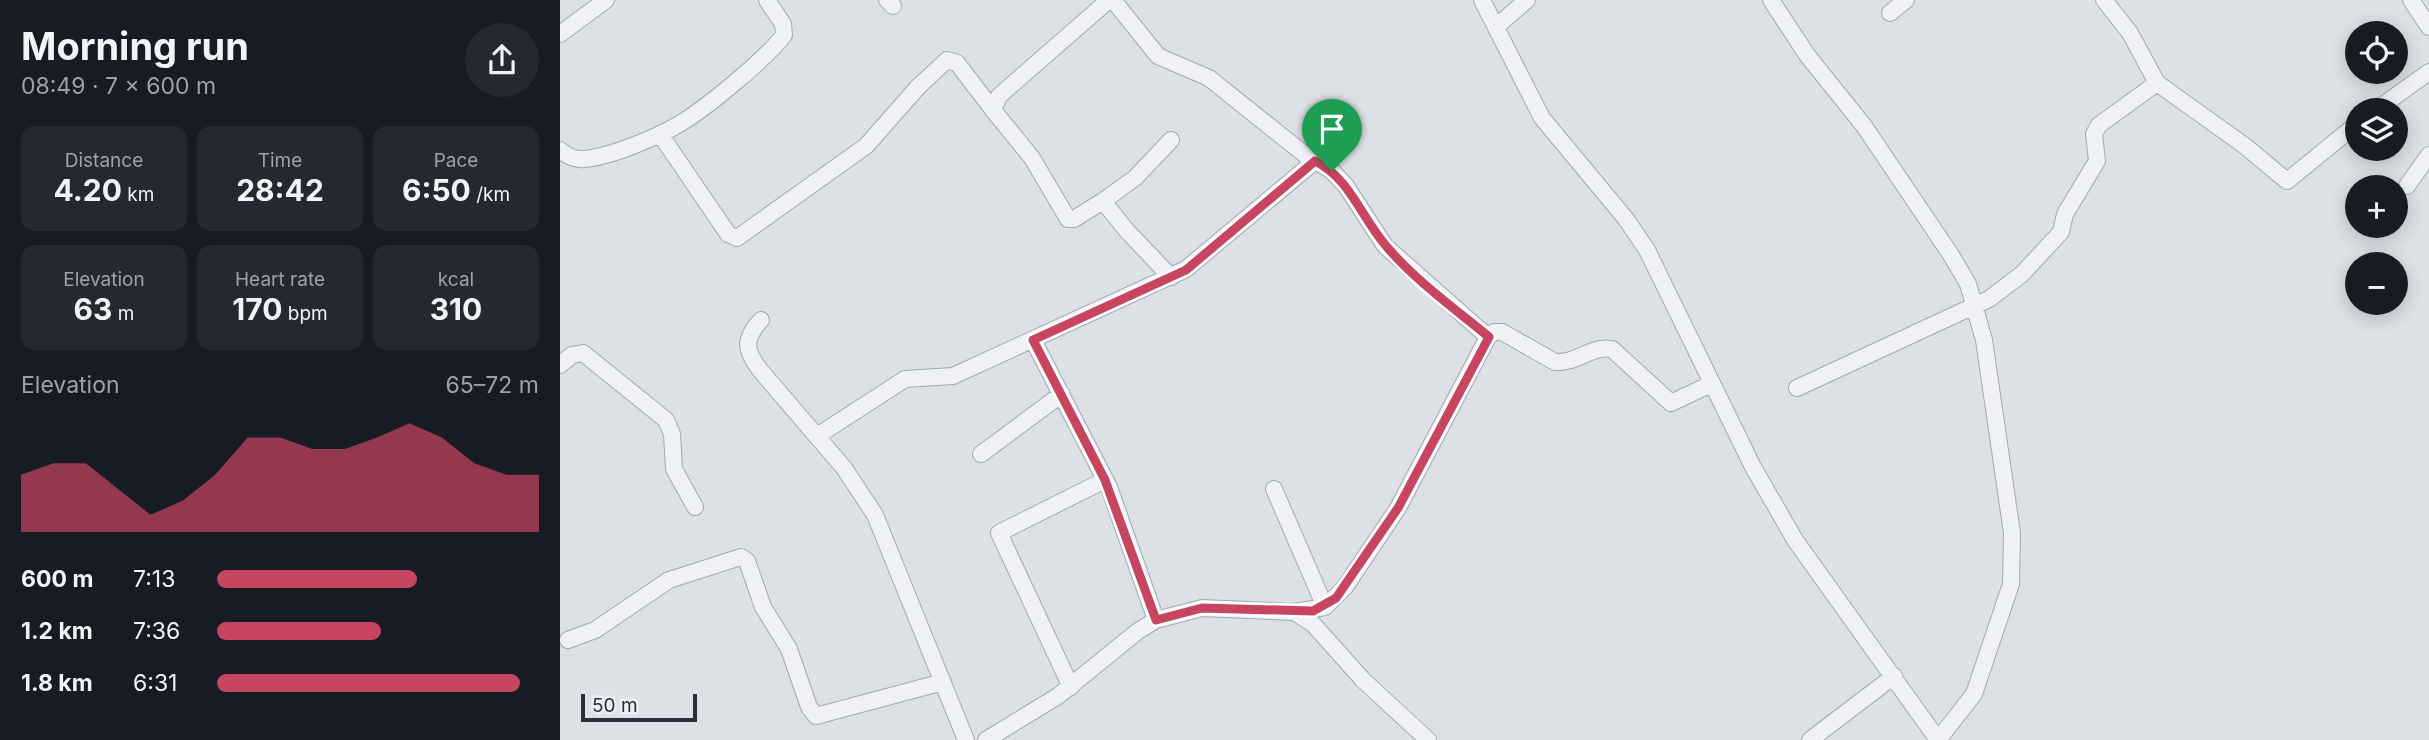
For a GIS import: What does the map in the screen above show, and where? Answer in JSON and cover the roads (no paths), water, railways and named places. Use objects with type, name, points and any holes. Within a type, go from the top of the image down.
[{"type":"street","points":[[560,34],[606,0]]},
{"type":"street","points":[[560,149],[569,157],[582,160],[660,134],[701,110],[780,41],[785,30],[767,0]]},
{"type":"street","points":[[1482,0],[1542,118],[1642,240],[1753,467],[1795,540],[1938,740],[1965,709],[1982,677],[2011,584],[2014,562],[1984,340],[1975,305],[1951,255],[1864,126],[1807,55],[1771,0]]},
{"type":"street","points":[[1497,26],[1527,0]]},
{"type":"street","points":[[1890,13],[1906,0]]},
{"type":"street","points":[[2104,0],[2130,33],[2157,83],[2245,146],[2287,181],[2345,134]]},
{"type":"street","points":[[2411,0],[2429,27]]},
{"type":"street","points":[[993,110],[999,96],[1118,2],[1158,56],[1209,78],[1339,178],[1385,246],[1489,337]]},
{"type":"street","points":[[660,134],[728,234],[737,239],[866,146],[918,87],[947,60],[957,63],[1032,158],[1068,219],[1074,219],[1135,178],[1171,140]]},
{"type":"street","points":[[2393,98],[2429,72]]},
{"type":"street","points":[[1797,388],[2006,288],[2058,236],[2065,214],[2097,161],[2094,134],[2099,125],[2157,83]]},
{"type":"street","points":[[2408,185],[2429,155]]},
{"type":"street","points":[[817,436],[905,379],[953,376],[1171,277],[1204,257],[1315,161]]},
{"type":"street","points":[[1103,201],[1171,277]]},
{"type":"street","points":[[761,320],[749,333],[746,342],[748,351],[760,370],[862,491],[875,515],[966,740]]},
{"type":"street","points":[[986,740],[1071,687],[1128,638],[1156,620],[1202,608],[1294,612],[1325,607],[1345,587],[1398,508],[1494,332],[1502,332],[1555,362],[1565,363],[1605,347],[1612,349],[1671,403],[1711,384]]},
{"type":"street","points":[[1033,340],[1105,480],[1156,620]]},
{"type":"street","points":[[560,365],[577,352],[583,353],[660,413],[672,434],[674,469],[695,507]]},
{"type":"street","points":[[981,454],[1062,394]]},
{"type":"street","points":[[1071,687],[999,533],[1105,480]]},
{"type":"street","points":[[1273,489],[1325,607]]},
{"type":"street","points":[[568,640],[595,631],[669,580],[741,557],[747,561],[763,607],[789,649],[808,707],[816,716],[943,682]]},
{"type":"street","points":[[1294,612],[1313,624],[1363,680],[1428,740]]},
{"type":"street","points":[[1810,740],[1894,676]]}]
